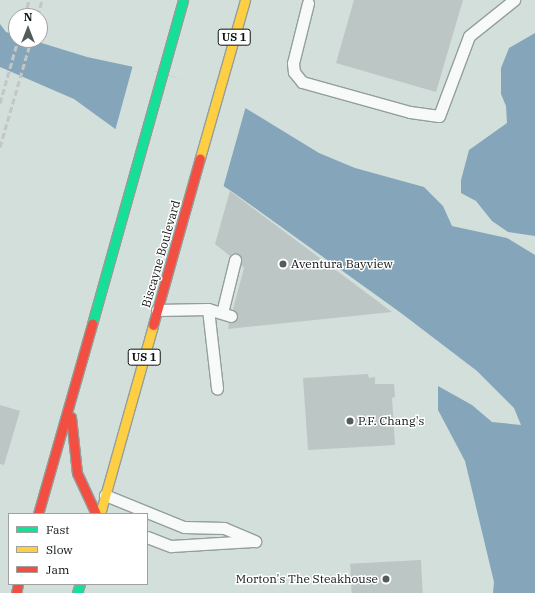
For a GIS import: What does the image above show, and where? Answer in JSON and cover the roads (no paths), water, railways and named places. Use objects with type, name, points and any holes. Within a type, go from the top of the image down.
[{"type":"main road","points":[[38,513],[183,0]]},
{"type":"main road","name":"Biscayne Boulevard","points":[[100,513],[245,0]]},
{"type":"main road","points":[[71,398],[73,451],[77,473],[96,513]]},
{"type":"lane","points":[[305,1],[293,63],[294,72],[302,82],[410,112],[439,116],[468,36],[514,0]]},
{"type":"lane","points":[[157,310],[208,309],[227,314],[235,260]]},
{"type":"lane","points":[[208,309],[217,388]]},
{"type":"lane","points":[[105,495],[184,527],[224,528],[256,541],[171,546],[148,537]]},
{"type":"water","points":[[0,24],[8,33],[8,48],[48,48],[48,45],[87,57],[162,73],[219,92],[319,153],[355,168],[424,187],[443,206],[452,226],[507,238],[535,255],[535,593],[493,593],[494,582],[465,461],[438,410],[438,386],[472,405],[492,422],[521,425],[514,408],[477,371],[401,313],[234,193],[198,169],[140,147],[74,99],[0,67]]},
{"type":"water","points":[[535,33],[535,236],[508,232],[492,221],[476,201],[461,193],[461,180],[469,150],[507,123],[506,106],[501,94],[501,68],[509,48]]},
{"type":"railway","points":[[27,8],[29,0]]},
{"type":"railway","points":[[40,8],[42,0]]},
{"type":"railway","points":[[0,103],[16,48]]},
{"type":"railway","points":[[0,147],[29,48]]},
{"type":"place","name":"Aventura Bayview","points":[[283,264]]},
{"type":"place","name":"P.F. Chang's","points":[[350,421]]},
{"type":"place","name":"Morton's The Steakhouse","points":[[386,579]]}]
